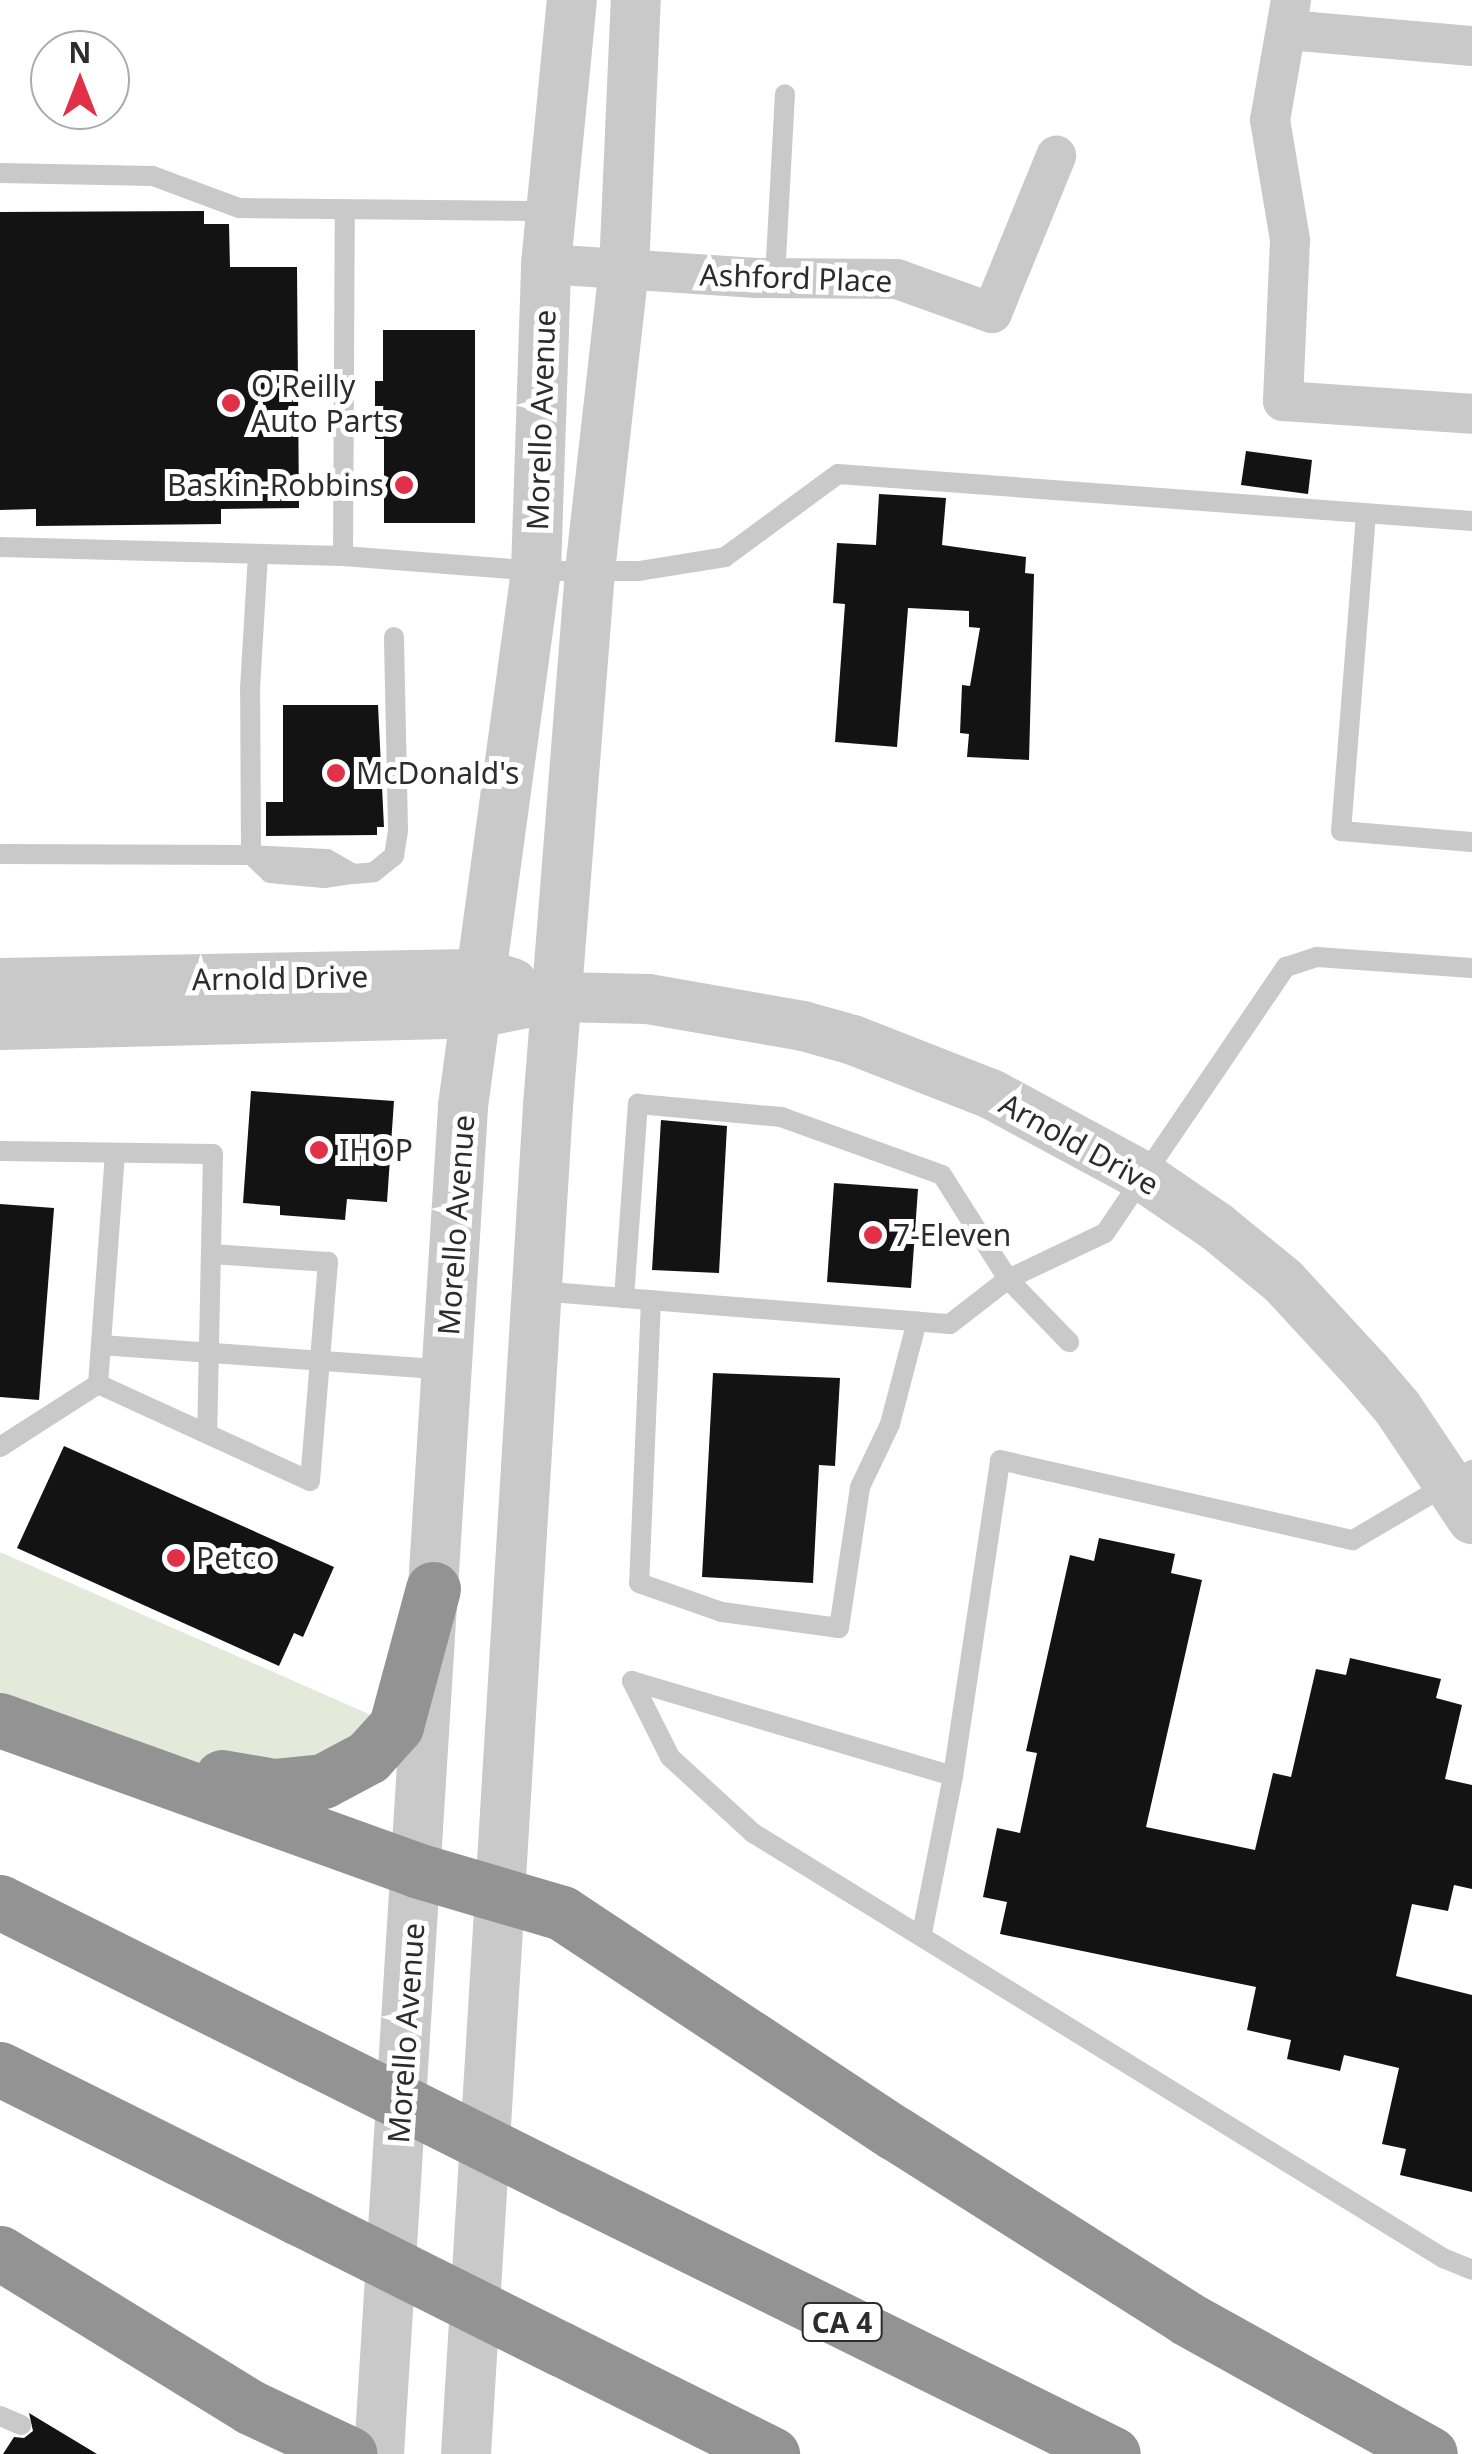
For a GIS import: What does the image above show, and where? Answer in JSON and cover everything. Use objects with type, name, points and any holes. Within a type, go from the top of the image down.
[{"type":"highway","points":[[144,1770],[274,1786],[323,1781],[368,1757],[396,1726],[433,1589]]},
{"type":"highway","points":[[0,1720],[416,1870],[562,1913],[1157,2300],[1276,2371],[1430,2454]]},
{"type":"highway","name":"CA 4","points":[[0,1902],[1113,2454]]},
{"type":"highway","points":[[0,2069],[772,2454]]},
{"type":"highway","points":[[0,2254],[250,2407],[350,2454]]},
{"type":"street","name":"Morello Avenue","points":[[380,2454],[462,1106],[536,571],[546,264],[572,0]]},
{"type":"street","name":"Morello Avenue","points":[[466,2454],[556,996],[590,570],[624,270],[636,0]]},
{"type":"street","points":[[1472,46],[1290,15],[1270,120],[1290,240],[1283,401],[1472,414]]},
{"type":"street","name":"Ashford Place","points":[[546,264],[775,278],[897,279],[992,313],[1056,156]]},
{"type":"street","name":"Arnold Drive","points":[[0,983],[648,999],[802,1026],[854,1040],[991,1094],[1141,1175],[1217,1227],[1283,1281],[1398,1407],[1465,1490]]},
{"type":"street","name":"Arnold Drive","points":[[0,1025],[480,994]]},
{"type":"lane","points":[[775,278],[785,94]]},
{"type":"lane","points":[[0,173],[153,176],[239,208],[550,211]]},
{"type":"lane","points":[[343,556],[345,211]]},
{"type":"lane","points":[[0,547],[343,556],[536,571],[639,570],[725,557],[838,474],[1472,522]]},
{"type":"lane","points":[[1366,514],[1341,832],[1472,842]]},
{"type":"lane","points":[[251,854],[250,689],[258,554]]},
{"type":"lane","points":[[0,854],[251,854],[327,860],[353,874],[374,872],[394,856],[398,830],[394,637]]},
{"type":"lane","points":[[536,1291],[950,1324],[1008,1279],[1105,1233],[1286,968],[1317,957],[1472,968]]},
{"type":"lane","points":[[624,1298],[638,1104],[781,1117],[942,1176],[1008,1279],[1069,1342]]},
{"type":"lane","points":[[0,1151],[214,1154],[207,1434]]},
{"type":"lane","points":[[98,1384],[115,1153]]},
{"type":"lane","points":[[98,1384],[310,1481],[328,1262],[211,1254]]},
{"type":"lane","points":[[651,1300],[639,1582],[722,1612],[840,1628],[860,1487],[890,1424],[917,1321]]},
{"type":"lane","points":[[100,1345],[446,1370]]},
{"type":"lane","points":[[0,1447],[98,1384]]},
{"type":"lane","points":[[922,1933],[953,1776],[1000,1460],[1353,1540],[1465,1490]]},
{"type":"lane","points":[[953,1776],[632,1681],[670,1757],[753,1832],[1442,2258],[1472,2270]]},
{"type":"lane","points":[[0,2416],[21,2425]]},
{"type":"green space","points":[[0,1552],[396,1726],[274,1786],[0,1720]]},
{"type":"building","points":[[204,211],[204,224],[229,224],[230,267],[297,267],[299,508],[221,509],[221,524],[36,526],[36,509],[0,510],[0,212]]},
{"type":"building","points":[[383,330],[475,330],[475,523],[384,523],[384,439],[375,439],[375,381],[383,381]]},
{"type":"building","points":[[1246,451],[1312,460],[1308,494],[1241,485]]},
{"type":"building","points":[[879,494],[946,498],[942,545],[1026,557],[1025,573],[1034,574],[1029,760],[967,757],[969,734],[960,733],[962,685],[970,686],[980,628],[969,627],[969,611],[908,608],[897,747],[835,742],[845,604],[833,603],[837,543],[876,545]]},
{"type":"building","name":"McDonald's","points":[[283,705],[378,705],[384,827],[377,827],[377,835],[266,836],[266,802],[283,802]]},
{"type":"building","name":"IHOP","points":[[251,1091],[394,1101],[387,1202],[347,1199],[345,1220],[280,1215],[280,1206],[243,1203]]},
{"type":"building","points":[[661,1120],[727,1126],[719,1273],[652,1270]]},
{"type":"building","name":"7-Eleven","points":[[834,1183],[918,1189],[911,1288],[827,1282]]},
{"type":"building","points":[[0,1204],[54,1208],[39,1400],[0,1397]]},
{"type":"building","points":[[713,1373],[840,1378],[835,1466],[819,1465],[813,1583],[702,1577]]},
{"type":"building","name":"Petco","points":[[64,1446],[334,1567],[303,1637],[294,1633],[279,1666],[17,1548]]},
{"type":"building","points":[[1099,1538],[1175,1554],[1171,1573],[1202,1580],[1146,1827],[1255,1850],[1273,1773],[1291,1777],[1316,1669],[1346,1675],[1350,1658],[1441,1679],[1436,1698],[1462,1705],[1445,1779],[1472,1785],[1472,1889],[1454,1885],[1448,1911],[1412,1904],[1396,1976],[1472,1995],[1472,2192],[1400,2175],[1406,2149],[1382,2144],[1399,2068],[1344,2055],[1340,2071],[1287,2059],[1291,2040],[1247,2030],[1256,1987],[1000,1934],[1007,1902],[983,1897],[997,1828],[1020,1833],[1037,1753],[1026,1751],[1070,1555],[1094,1561]]},
{"type":"building","points":[[29,2413],[97,2454],[3,2454],[14,2437],[24,2438],[33,2431]]},
{"type":"place","name":"O'Reilly Auto Parts","points":[[231,403]]},
{"type":"place","name":"Baskin-Robbins","points":[[404,485]]},
{"type":"place","name":"McDonald's","points":[[336,773]]},
{"type":"place","name":"IHOP","points":[[319,1150]]},
{"type":"place","name":"7-Eleven","points":[[873,1235]]},
{"type":"place","name":"Petco","points":[[176,1558]]}]
